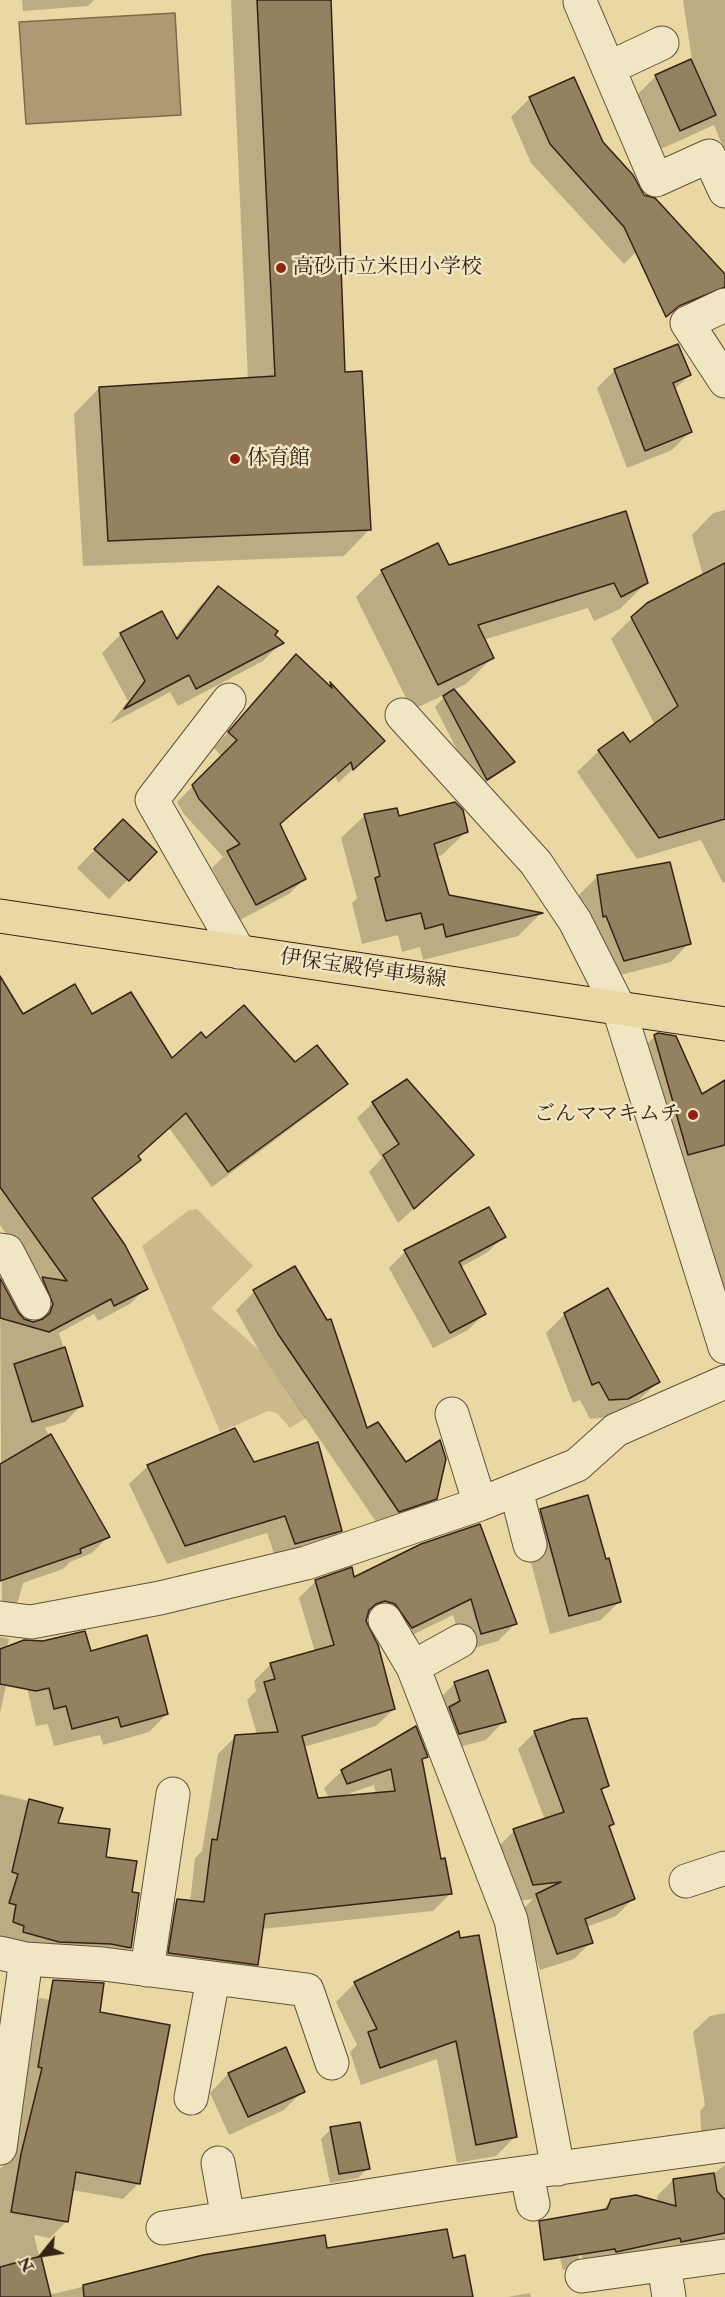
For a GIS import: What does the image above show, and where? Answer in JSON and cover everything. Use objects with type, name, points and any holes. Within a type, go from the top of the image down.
[{"type":"main road","name":"伊保宝殿停車場線","points":[[0,916],[618,1006],[725,1024]]},
{"type":"street","points":[[580,2],[656,180],[709,156],[725,191]]},
{"type":"street","points":[[609,68],[662,43]]},
{"type":"street","points":[[725,305],[687,323],[725,381]]},
{"type":"street","points":[[229,700],[152,800],[239,952]]},
{"type":"street","points":[[402,715],[536,863],[575,921],[618,1006],[725,1347]]},
{"type":"street","points":[[0,1250],[7,1251],[34,1303]]},
{"type":"street","points":[[0,1618],[31,1622],[160,1598],[306,1563],[480,1504],[577,1465],[616,1430],[725,1382]]},
{"type":"street","points":[[452,1414],[480,1504]]},
{"type":"street","points":[[516,1490],[530,1545]]},
{"type":"street","points":[[385,1620],[413,1667],[511,1920],[539,2183]]},
{"type":"street","points":[[413,1667],[460,1641]]},
{"type":"street","points":[[147,1970],[173,1794]]},
{"type":"street","points":[[686,1881],[725,1868]]},
{"type":"street","points":[[0,2148],[13,1956],[307,1990],[332,2063]]},
{"type":"street","points":[[191,2098],[213,1979]]},
{"type":"street","points":[[163,2228],[450,2183],[539,2183],[725,2145]]},
{"type":"street","points":[[218,2163],[228,2218]]},
{"type":"street","points":[[582,2276],[725,2256]]},
{"type":"street","points":[[664,2265],[669,2297]]},
{"type":"shaded area","points":[[175,13],[181,115],[26,124],[19,22]]},
{"type":"shaded area","points":[[197,1209],[253,1266],[211,1308],[257,1348],[306,1418],[290,1428],[277,1413],[268,1411],[220,1432],[142,1246],[189,1210]]},
{"type":"building","name":"体育館","points":[[257,0],[331,0],[345,372],[362,371],[371,530],[108,541],[99,387],[275,376]]},
{"type":"building","points":[[691,59],[716,115],[680,131],[655,75]]},
{"type":"building","points":[[574,77],[603,142],[633,175],[644,195],[655,198],[725,274],[725,287],[679,306],[666,317],[624,227],[550,144],[529,97]]},
{"type":"building","points":[[678,344],[691,375],[673,383],[692,432],[645,451],[614,369]]},
{"type":"building","points":[[626,511],[648,583],[621,597],[614,583],[478,625],[494,658],[438,685],[381,570],[438,543],[449,565]]},
{"type":"building","points":[[725,563],[725,819],[659,838],[598,750],[623,732],[630,742],[678,706],[631,617],[647,603]]},
{"type":"building","points":[[218,586],[278,631],[275,635],[284,643],[196,689],[189,675],[124,709],[145,681],[120,633],[162,611],[177,639]]},
{"type":"building","points":[[296,654],[332,688],[330,682],[385,741],[353,770],[351,762],[280,824],[306,879],[256,905],[227,851],[240,844],[199,799],[192,785],[237,740],[228,732]]},
{"type":"building","points":[[454,689],[515,762],[487,780],[443,696]]},
{"type":"building","points":[[455,802],[463,810],[468,832],[434,844],[449,895],[543,913],[446,937],[443,924],[425,929],[421,913],[386,921],[375,878],[380,876],[364,814],[397,808],[399,816]]},
{"type":"building","points":[[123,819],[157,852],[129,881],[94,849]]},
{"type":"building","points":[[670,862],[691,944],[624,961],[606,916],[603,917],[597,875]]},
{"type":"building","points":[[0,976],[23,1014],[75,984],[92,1014],[131,992],[172,1058],[201,1032],[206,1038],[244,1005],[295,1062],[317,1045],[348,1084],[228,1172],[186,1113],[138,1156],[141,1160],[92,1198],[125,1245],[148,1289],[114,1306],[111,1299],[49,1332],[0,1318],[0,1278],[18,1312],[24,1319],[33,1322],[43,1319],[50,1313],[53,1304],[42,1277],[67,1281],[0,1187]]},
{"type":"building","points":[[658,1033],[676,1036],[702,1094],[725,1080],[725,1145],[688,1155],[654,1035]]},
{"type":"building","points":[[407,1079],[474,1155],[414,1209],[383,1155],[399,1144],[372,1102]]},
{"type":"building","points":[[489,1207],[506,1237],[459,1262],[486,1314],[450,1333],[404,1250]]},
{"type":"building","points":[[295,1266],[327,1320],[331,1319],[367,1428],[378,1422],[406,1462],[440,1440],[446,1459],[437,1499],[399,1512],[278,1334],[253,1290]]},
{"type":"building","points":[[608,1288],[660,1382],[628,1399],[609,1400],[599,1382],[592,1385],[564,1313]]},
{"type":"building","points":[[65,1347],[83,1406],[32,1422],[14,1364]]},
{"type":"building","points":[[235,1428],[254,1462],[318,1442],[342,1531],[295,1544],[285,1516],[185,1546],[147,1465]]},
{"type":"building","points":[[51,1434],[110,1537],[80,1549],[81,1553],[0,1581],[0,1464]]},
{"type":"building","points":[[588,1495],[621,1602],[569,1616],[540,1509]]},
{"type":"building","points":[[480,1524],[517,1624],[481,1634],[471,1599],[412,1628],[395,1604],[385,1601],[376,1604],[369,1610],[366,1621],[378,1645],[395,1709],[302,1736],[318,1798],[395,1791],[391,1769],[347,1784],[341,1770],[416,1726],[428,1757],[422,1759],[441,1859],[445,1858],[452,1894],[265,1914],[258,1965],[168,1953],[177,1899],[204,1902],[212,1839],[217,1840],[235,1735],[278,1732],[264,1682],[275,1679],[270,1663],[334,1645],[315,1580],[352,1567],[354,1577],[421,1544]]},
{"type":"building","points":[[85,1631],[91,1651],[147,1635],[168,1714],[121,1727],[118,1717],[72,1729],[66,1706],[54,1709],[49,1688],[36,1691],[0,1684],[0,1649],[24,1640],[43,1641]]},
{"type":"building","points":[[488,1670],[506,1722],[459,1734],[449,1707],[460,1701],[454,1682]]},
{"type":"building","points":[[587,1718],[609,1786],[601,1789],[614,1824],[609,1826],[635,1899],[585,1919],[593,1943],[557,1954],[536,1894],[561,1882],[533,1885],[513,1829],[564,1812],[534,1731],[573,1719]]},
{"type":"building","points":[[29,1799],[63,1808],[58,1823],[110,1829],[106,1857],[137,1861],[132,1892],[139,1893],[131,1948],[111,1944],[59,1942],[23,1932],[24,1926],[13,1922],[16,1905],[9,1903],[18,1874],[12,1872]]},
{"type":"building","points":[[459,1931],[460,1938],[479,1935],[517,2137],[476,2145],[456,2041],[380,2068],[368,2032],[377,2029],[354,1982]]},
{"type":"building","points":[[53,1980],[104,1983],[100,2012],[170,2025],[140,2184],[76,2172],[68,2222],[11,2212],[21,2154],[42,2068],[38,2067]]},
{"type":"building","points":[[286,2047],[305,2092],[248,2117],[228,2073]]},
{"type":"building","points":[[360,2122],[370,2169],[339,2174],[330,2127]]},
{"type":"building","points":[[714,2173],[717,2191],[725,2200],[725,2233],[681,2242],[680,2238],[616,2252],[615,2249],[544,2260],[539,2221],[607,2209],[611,2199],[636,2195],[676,2206],[673,2179]]},
{"type":"building","points":[[447,2229],[453,2258],[465,2255],[473,2297],[84,2297],[83,2285],[203,2255],[325,2235],[327,2248]]},
{"type":"building","points":[[41,2256],[51,2297],[0,2297],[0,2267]]},
{"type":"place","name":"高砂市立米田小学校","points":[[281,268]]},
{"type":"place","name":"体育館","points":[[235,459]]},
{"type":"place","name":"ごんママキムチ","points":[[693,1115]]}]
